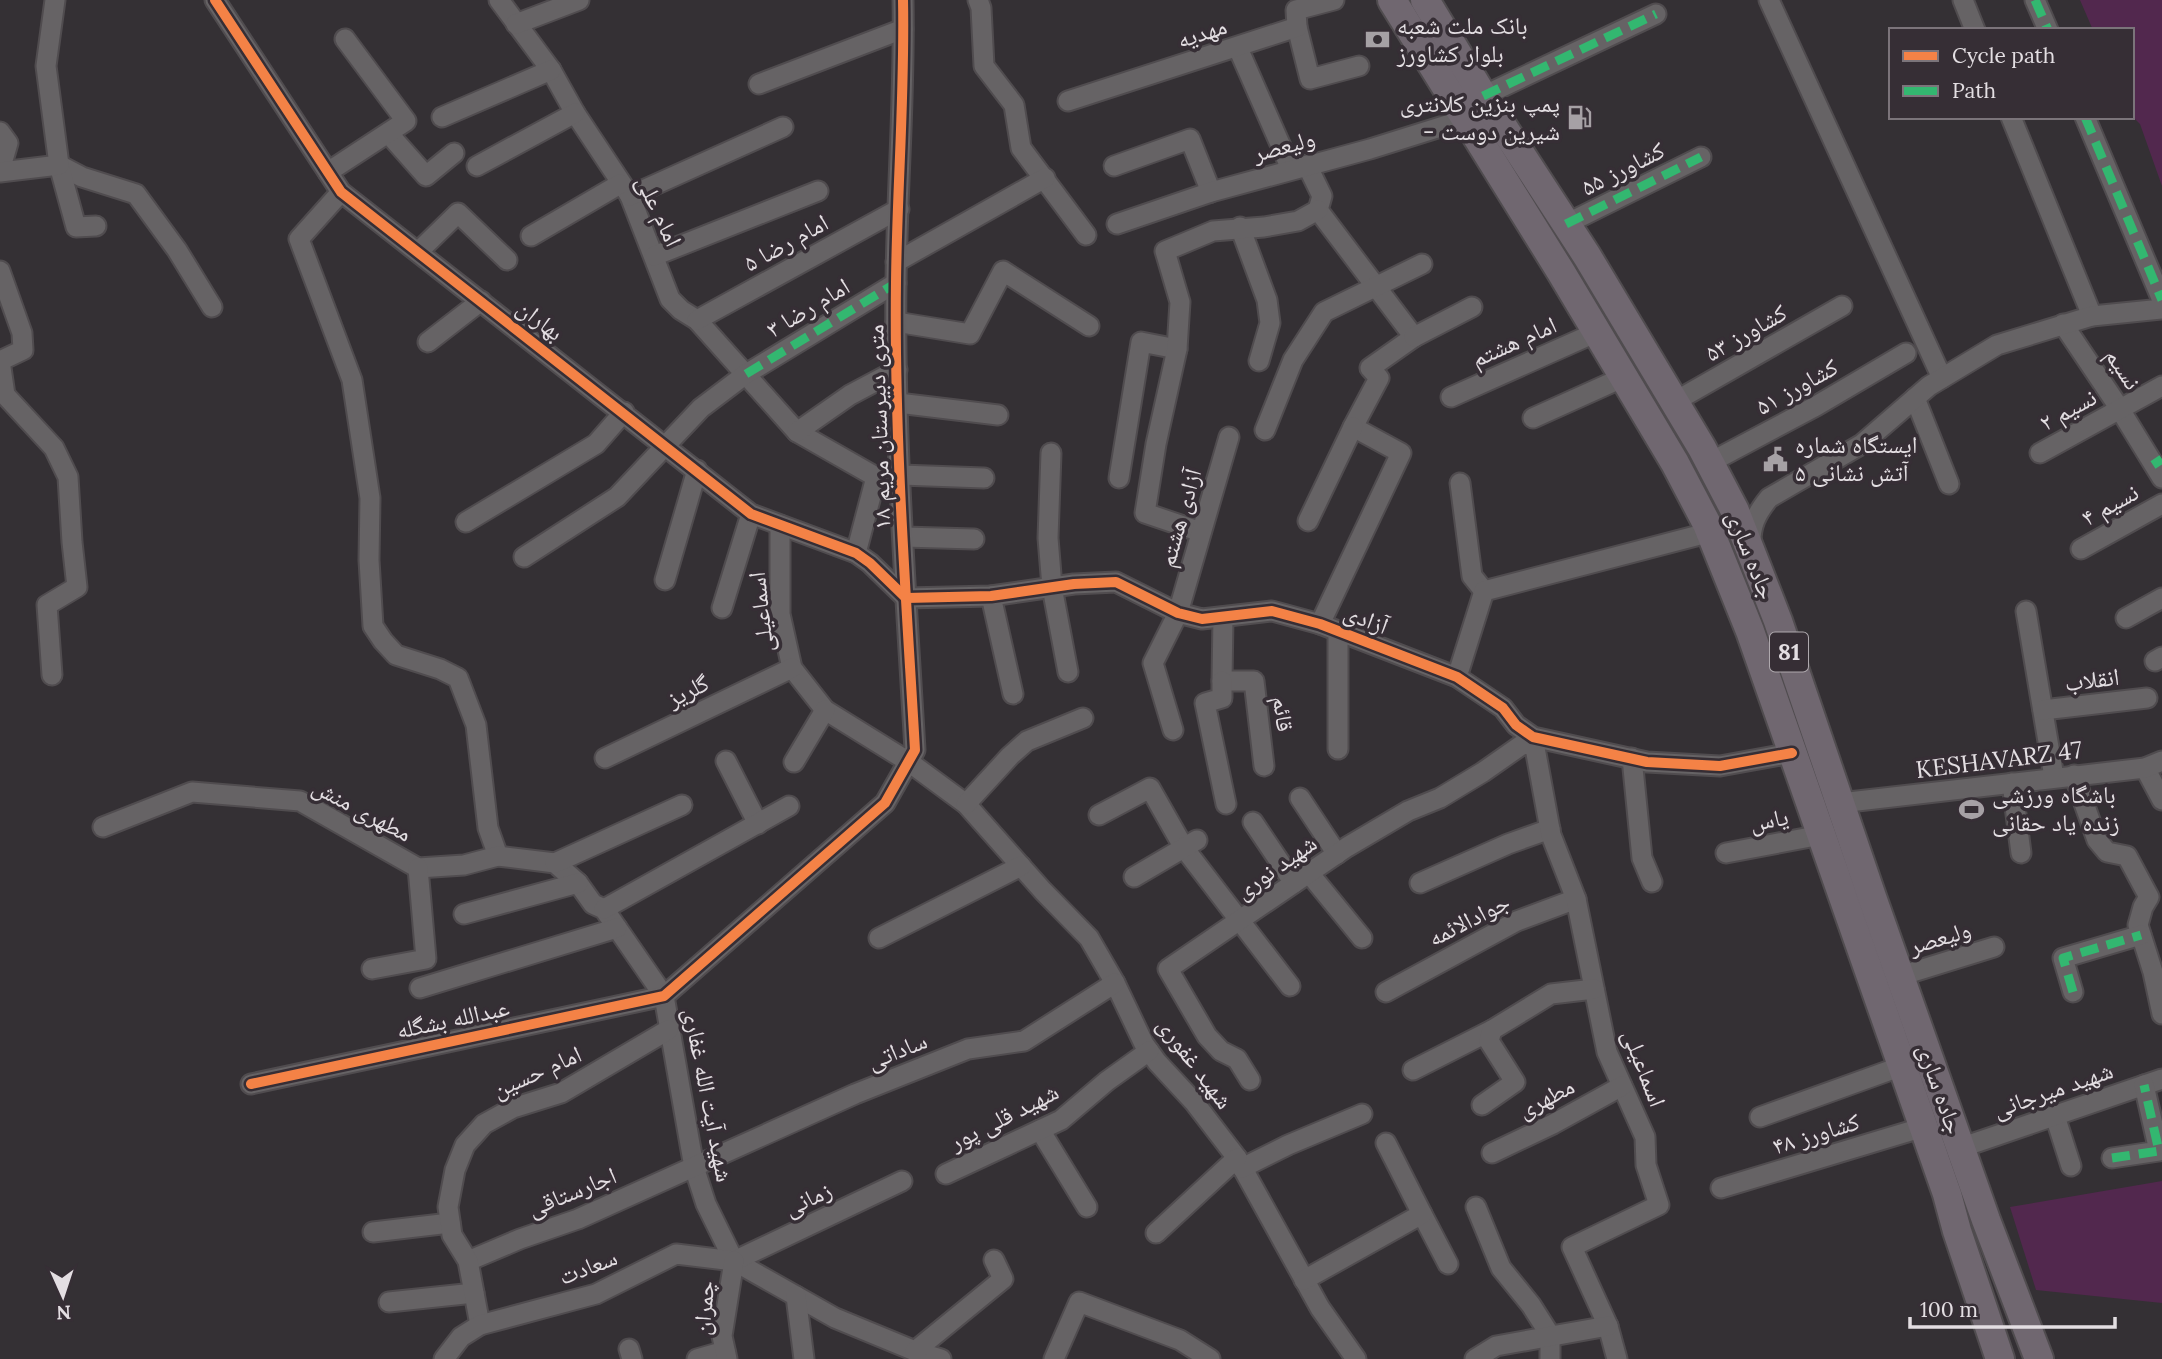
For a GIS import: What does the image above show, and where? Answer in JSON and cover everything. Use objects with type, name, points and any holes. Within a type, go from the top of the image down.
[{"type":"highway","name":"جاده ساری","points":[[1392,0],[1624,377],[1675,463],[1711,532],[1742,609],[1947,1194]]},
{"type":"highway","name":"جاده ساری","points":[[1425,0],[1674,402],[1714,472],[1751,549],[1783,634],[1960,1148],[2039,1359]]},
{"type":"highway","points":[[1947,1194],[1965,1258],[2000,1359]]},
{"type":"highway","name":"81","points":[[1947,1194],[1962,1209],[2015,1359]]},
{"type":"street","points":[[55,0],[46,66],[59,165],[76,227],[96,226]]},
{"type":"street","name":"بهاران","points":[[215,0],[341,192],[666,444],[751,514],[856,553],[906,597]]},
{"type":"street","name":"امام علی","points":[[499,0],[551,70],[575,113],[625,190],[670,299],[697,320],[795,430],[876,477],[856,553]]},
{"type":"street","points":[[516,24],[579,0]]},
{"type":"street","name":"۱۸ متری دبیرستان مریم","points":[[664,996],[885,803],[915,750],[906,597],[896,323],[903,0]]},
{"type":"street","points":[[978,0],[981,8],[984,66],[1014,105],[1021,148],[1086,235]]},
{"type":"street","points":[[1334,0],[1296,10],[1297,27],[1310,79],[1359,66]]},
{"type":"street","points":[[1769,0],[1942,378]]},
{"type":"street","points":[[1963,0],[1974,28]]},
{"type":"street","points":[[2035,0],[2047,28]]},
{"type":"street","points":[[1483,96],[1656,14]]},
{"type":"street","name":"مهدیه","points":[[1068,101],[1297,27]]},
{"type":"street","points":[[759,83],[903,29]]},
{"type":"street","points":[[328,172],[406,121],[345,39]]},
{"type":"street","points":[[1238,48],[1299,167],[1321,196],[1318,210],[1413,337]]},
{"type":"street","points":[[442,117],[551,70]]},
{"type":"street","points":[[477,166],[575,113]]},
{"type":"street","points":[[2012,119],[2092,316]]},
{"type":"street","points":[[2086,119],[2162,300]]},
{"type":"street","name":"ولیعصر","points":[[1117,225],[1211,192],[1466,120]]},
{"type":"street","points":[[531,236],[625,190],[783,127]]},
{"type":"street","points":[[0,132],[8,143],[0,172],[59,165],[82,177],[136,194],[177,250],[212,307]]},
{"type":"street","points":[[388,133],[426,176],[454,153]]},
{"type":"street","points":[[1114,166],[1190,139],[1211,192]]},
{"type":"street","name":"کشاورز ۵۵","points":[[1566,224],[1701,157]]},
{"type":"street","points":[[896,262],[1045,178]]},
{"type":"street","points":[[654,257],[818,191]]},
{"type":"street","points":[[341,192],[299,239],[352,380],[370,498],[369,560],[373,626],[396,655],[440,669],[458,678],[476,726],[488,828],[498,856]]},
{"type":"street","name":"امام رضا ۵","points":[[697,320],[899,209]]},
{"type":"street","points":[[1201,532],[1145,513],[1156,444],[1177,349],[1180,302],[1166,251],[1213,231],[1298,221],[1318,210]]},
{"type":"street","points":[[418,251],[458,213],[507,260]]},
{"type":"street","points":[[1240,227],[1266,300],[1270,323],[1259,361]]},
{"type":"street","points":[[1265,430],[1293,360],[1324,312],[1422,264]]},
{"type":"street","points":[[0,271],[22,333],[23,351],[0,361],[5,395],[54,448],[68,477],[77,587],[47,605],[52,675]]},
{"type":"street","points":[[896,323],[970,334],[1003,271],[1089,326]]},
{"type":"street","name":"امام رضا ۳","points":[[524,557],[617,498],[701,408],[746,374],[896,283]]},
{"type":"street","points":[[428,342],[481,301]]},
{"type":"street","name":"کشاورز ۵۳","points":[[1674,402],[1842,306]]},
{"type":"street","points":[[1308,522],[1379,378],[1370,368],[1413,337],[1472,307]]},
{"type":"street","points":[[1751,549],[1750,530],[1758,511],[1769,498],[1861,444],[1942,378],[1997,345],[2092,316],[2162,309]]},
{"type":"street","name":"نسیم","points":[[2063,324],[2159,467]]},
{"type":"street","name":"امام هشتم","points":[[1451,397],[1597,332]]},
{"type":"street","points":[[1119,478],[1141,342],[1177,349]]},
{"type":"street","name":"کشاورز ۵۱","points":[[1714,472],[1816,406],[1906,353]]},
{"type":"street","points":[[795,430],[850,395],[897,370]]},
{"type":"street","points":[[1533,418],[1624,377]]},
{"type":"street","name":"نسیم ۲","points":[[2040,453],[2162,386]]},
{"type":"street","points":[[1915,398],[1949,484]]},
{"type":"street","points":[[898,403],[998,415]]},
{"type":"street","points":[[466,522],[596,444],[624,412]]},
{"type":"street","points":[[1338,748],[1329,627],[1401,453],[1353,427]]},
{"type":"street","name":"آزادی هشتم","points":[[1173,730],[1153,663],[1178,613],[1229,437]]},
{"type":"street","points":[[1051,453],[1048,538],[1052,587],[1068,672]]},
{"type":"street","points":[[665,580],[697,470]]},
{"type":"street","points":[[1714,472],[1752,499],[1769,498]]},
{"type":"street","points":[[901,475],[984,478]]},
{"type":"street","points":[[1460,483],[1472,576],[1484,591]]},
{"type":"street","name":"نسیم ۴","points":[[2081,549],[2162,503]]},
{"type":"street","points":[[722,608],[751,514]]},
{"type":"street","name":"اسماعیلی","points":[[780,525],[780,614],[792,668],[825,710],[909,762]]},
{"type":"street","points":[[1484,591],[1711,532]]},
{"type":"street","points":[[904,537],[974,539]]},
{"type":"street","name":"آزادی","points":[[906,597],[991,596],[1052,587],[1116,582],[1178,613],[1202,619],[1272,611],[1329,627],[1457,677],[1503,708],[1516,725],[1533,737]]},
{"type":"street","points":[[1457,677],[1484,591]]},
{"type":"street","points":[[991,596],[1013,694]]},
{"type":"street","points":[[2126,618],[2162,598]]},
{"type":"street","points":[[2026,611],[2054,777]]},
{"type":"street","points":[[1223,617],[1222,698],[1205,703],[1226,804]]},
{"type":"street","name":"گلریز","points":[[605,758],[792,668]]},
{"type":"street","name":"قائم","points":[[1222,681],[1254,681],[1265,766]]},
{"type":"street","name":"انقلاب","points":[[2043,710],[2147,698]]},
{"type":"street","points":[[794,762],[825,710]]},
{"type":"street","points":[[966,804],[1027,741],[1083,718]]},
{"type":"street","points":[[1533,737],[1647,762],[1720,766],[1793,753]]},
{"type":"street","name":"اسماعیلی","points":[[1533,737],[1550,829],[1576,899],[1606,1052],[1645,1137],[1646,1165],[1659,1205],[1572,1247],[1608,1326],[1617,1359]]},
{"type":"street","name":"شهید نوری","points":[[1250,1080],[1237,1059],[1221,1051],[1207,1036],[1168,969],[1337,854],[1408,811],[1440,798],[1533,737]]},
{"type":"street","points":[[1632,758],[1642,858],[1652,882]]},
{"type":"street","points":[[726,761],[758,824]]},
{"type":"street","name":"شهید غفوری","points":[[909,762],[966,804],[1089,938],[1149,1051],[1194,1102],[1239,1163],[1320,1308],[1356,1359]]},
{"type":"street","points":[[2154,764],[2162,800]]},
{"type":"street","name":"KESHAVARZ 47","points":[[1840,803],[2154,764]]},
{"type":"street","points":[[2074,775],[2097,840],[2107,852],[2127,856],[2150,897],[2143,907],[2138,925],[2153,972],[2162,1014]]},
{"type":"street","points":[[2012,782],[2021,853]]},
{"type":"street","points":[[1099,815],[1150,788],[1191,844],[1239,922],[1290,986]]},
{"type":"street","name":"مطهری منش","points":[[103,827],[192,792],[300,801],[418,868],[464,865],[498,856],[555,863]]},
{"type":"street","points":[[1300,798],[1337,854]]},
{"type":"street","points":[[664,996],[604,909],[593,904],[578,883],[555,863],[682,804]]},
{"type":"street","points":[[604,909],[789,806]]},
{"type":"street","points":[[1253,822],[1301,878],[1362,938]]},
{"type":"street","points":[[1420,883],[1508,844],[1550,829]]},
{"type":"street","name":"یاس","points":[[1726,853],[1822,835]]},
{"type":"street","points":[[1134,877],[1191,844]]},
{"type":"street","points":[[879,938],[1021,866]]},
{"type":"street","points":[[372,969],[426,959],[418,868]]},
{"type":"street","points":[[464,914],[578,883]]},
{"type":"street","name":"جوادالائمه","points":[[1386,992],[1517,921],[1576,899]]},
{"type":"street","points":[[420,988],[617,928]]},
{"type":"street","points":[[2073,992],[2063,958],[2141,934]]},
{"type":"street","name":"ولیعصر","points":[[1900,976],[1994,947]]},
{"type":"street","name":"ساداتی","points":[[694,1167],[855,1094],[968,1049],[1024,1041],[1115,983]]},
{"type":"street","points":[[1413,1070],[1492,1030],[1551,994],[1594,989]]},
{"type":"street","name":"شهید آیت الله غفاری","points":[[664,996],[694,1167],[706,1204],[734,1261]]},
{"type":"street","name":"عبدالله بشگله","points":[[251,1084],[664,996]]},
{"type":"street","name":"امام حسین","points":[[480,1325],[468,1261],[452,1235],[448,1207],[455,1170],[465,1145],[484,1124],[513,1108],[561,1093],[668,1030]]},
{"type":"street","points":[[1482,1105],[1515,1082],[1489,1041],[1492,1030]]},
{"type":"street","name":"شهید قلی پور","points":[[946,1174],[1061,1121],[1107,1081],[1149,1051]]},
{"type":"street","points":[[1760,1117],[1902,1066]]},
{"type":"street","points":[[2112,1158],[2159,1151],[2153,1082]]},
{"type":"street","name":"شهید میرجانی","points":[[1960,1148],[2153,1082]]},
{"type":"street","name":"مطهری","points":[[1492,1153],[1553,1124],[1622,1086]]},
{"type":"street","points":[[1156,1233],[1239,1163],[1362,1114]]},
{"type":"street","points":[[2054,1116],[2071,1166]]},
{"type":"street","name":"کشاورز ۴۸","points":[[1721,1188],[1924,1127]]},
{"type":"street","points":[[1040,1130],[1087,1207]]},
{"type":"street","points":[[1386,1143],[1448,1264]]},
{"type":"street","name":"اجارستاقی","points":[[468,1261],[578,1219],[694,1167]]},
{"type":"street","name":"زمانی","points":[[734,1261],[902,1181]]},
{"type":"street","points":[[1476,1207],[1501,1268],[1531,1305],[1550,1335],[1550,1359]]},
{"type":"street","points":[[1304,1280],[1422,1214]]},
{"type":"street","points":[[373,1232],[450,1223]]},
{"type":"street","name":"سعادت","points":[[444,1359],[461,1337],[480,1325],[596,1294],[676,1254],[734,1261]]},
{"type":"street","points":[[903,1351],[1003,1279],[994,1260]]},
{"type":"street","points":[[734,1261],[835,1318],[903,1351],[941,1359]]},
{"type":"street","name":"چمران","points":[[726,1355],[722,1336],[734,1261]]},
{"type":"street","points":[[389,1302],[474,1293]]},
{"type":"street","points":[[796,1296],[804,1359]]},
{"type":"street","points":[[1055,1359],[1079,1303],[1180,1340],[1210,1359]]},
{"type":"street","points":[[1475,1359],[1496,1346],[1608,1326]]},
{"type":"street","points":[[698,1359],[726,1355]]},
{"type":"shaded area","points":[[2080,0],[2162,0],[2162,186],[2140,124],[2134,118],[2134,28],[2092,28]]},
{"type":"shaded area","points":[[2162,1181],[2162,1303],[2036,1290],[2010,1207]]},
{"type":"marked path","points":[[2035,0],[2047,28]]},
{"type":"marked path","points":[[1483,96],[1656,14]]},
{"type":"marked path","points":[[2086,119],[2162,300]]},
{"type":"marked path","points":[[1566,224],[1701,157]]},
{"type":"marked path","points":[[746,374],[896,283]]},
{"type":"marked path","points":[[2153,465],[2162,459]]},
{"type":"marked path","points":[[2073,992],[2063,958],[2141,935]]},
{"type":"marked path","points":[[2112,1158],[2159,1151],[2144,1085]]},
{"type":"cycle path","points":[[215,0],[341,192],[751,514],[856,553],[906,598],[991,596],[1074,584],[1116,582],[1178,613],[1202,619],[1272,611],[1320,624],[1457,677],[1503,708],[1516,725],[1533,737],[1647,762],[1720,766],[1792,753]]},
{"type":"cycle path","points":[[251,1084],[664,996],[885,803],[915,750],[901,516],[896,340],[903,0]]},
{"type":"place","name":"بانک ملت شعبه بلوار کشاورز","points":[[1377,40]]},
{"type":"place","name":"پمپ بنزین کلانتری - شیرین دوست","points":[[1580,118]]},
{"type":"place","name":"ایستگاه شماره ۵ آتش نشانی","points":[[1775,459]]},
{"type":"place","name":"باشگاه ورزشی زنده یاد حقانی","points":[[1972,809]]}]
